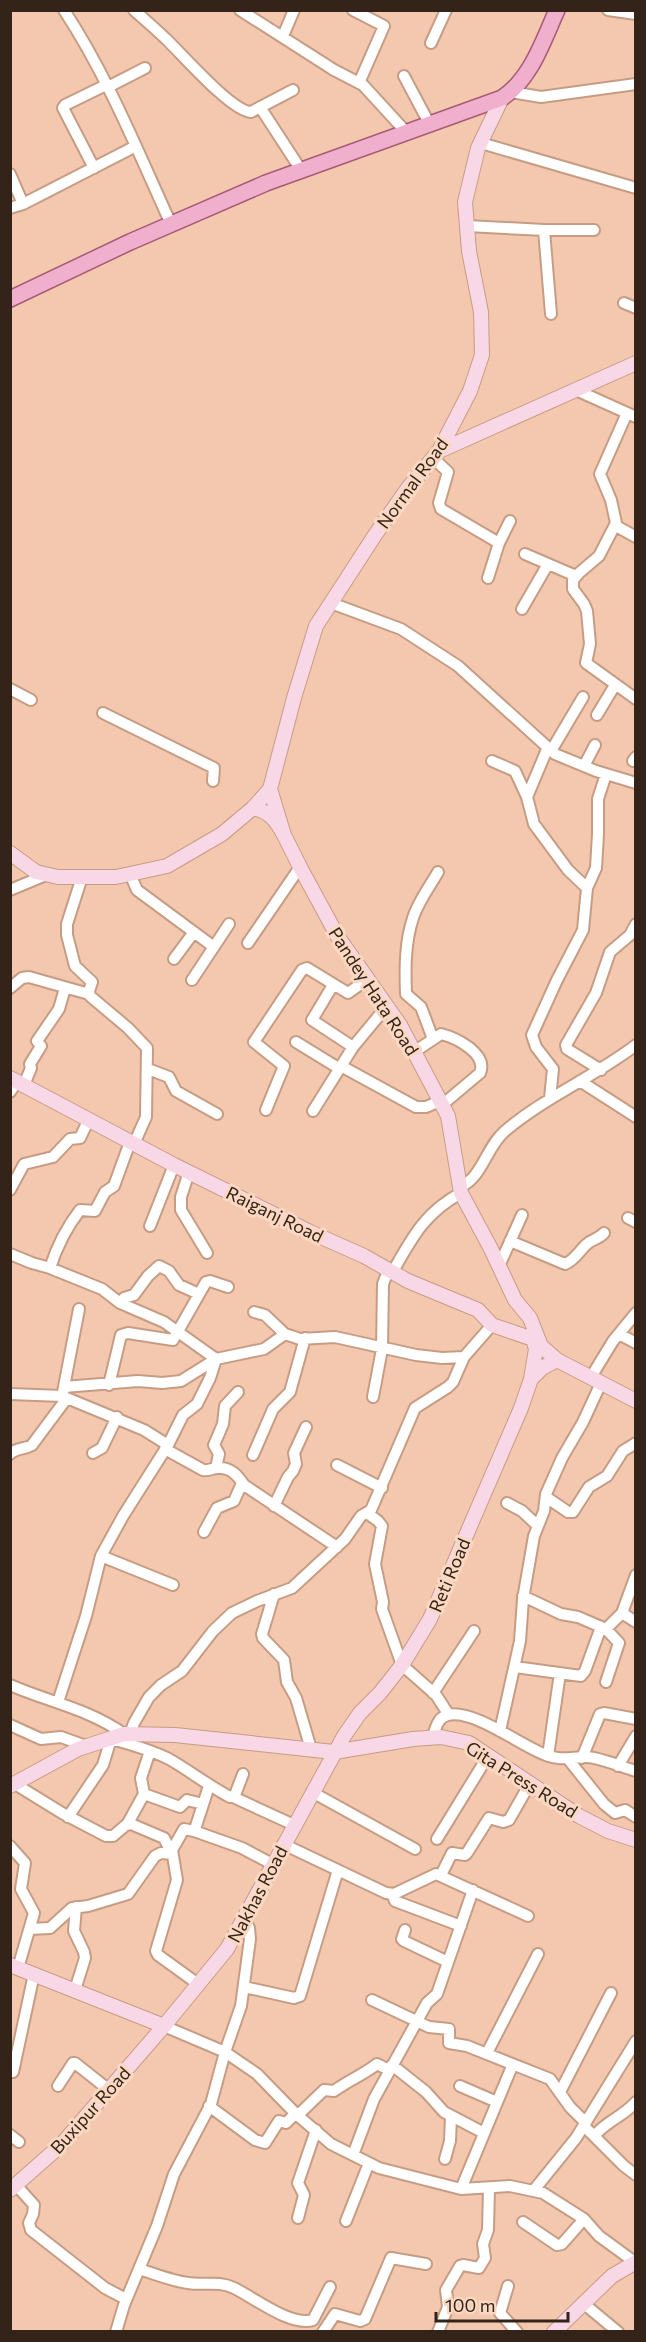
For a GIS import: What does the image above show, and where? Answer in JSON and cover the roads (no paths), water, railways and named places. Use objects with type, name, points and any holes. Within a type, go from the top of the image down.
[{"type":"main road","points":[[10,299],[171,224],[301,170],[430,125],[507,95],[526,73],[557,10]]},
{"type":"main road","name":"Normal Road","points":[[270,789],[316,626],[375,535],[408,488],[436,455],[470,391],[482,355],[481,312],[469,251],[465,202],[471,172],[481,143],[507,95]]},
{"type":"main road","points":[[436,455],[636,363]]},
{"type":"main road","points":[[10,853],[36,872],[58,877],[116,877],[166,866],[222,834],[253,808],[270,789],[285,834]]},
{"type":"main road","points":[[253,808],[274,817],[285,834]]},
{"type":"main road","name":"Pandey Hata Road","points":[[285,834],[338,937],[400,1025],[448,1116],[460,1190],[515,1300],[530,1318],[538,1347]]},
{"type":"main road","name":"Raiganj Road","points":[[15,1084],[174,1165],[364,1256],[390,1272],[478,1310],[492,1325],[532,1339],[538,1347],[557,1360],[636,1401]]},
{"type":"main road","name":"Reti Road","points":[[334,1752],[360,1713],[380,1693],[402,1665],[430,1619],[531,1380],[538,1347]]},
{"type":"main road","points":[[531,1380],[542,1368],[557,1360]]},
{"type":"main road","name":"Gita Press Road","points":[[13,1785],[44,1766],[87,1746],[122,1736],[175,1735],[334,1752],[433,1736],[455,1738],[468,1743],[579,1816],[608,1831],[635,1838]]},
{"type":"main road","name":"Nakhas Road","points":[[164,2026],[227,1949],[334,1752]]},
{"type":"main road","points":[[14,1966],[164,2026]]},
{"type":"main road","name":"Buxipur Road","points":[[13,2187],[61,2145],[164,2026]]},
{"type":"main road","points":[[554,2331],[612,2276],[635,2262]]},
{"type":"street","points":[[64,10],[86,44],[171,224]]},
{"type":"street","points":[[134,10],[166,38],[215,88],[244,111],[251,112],[293,90]]},
{"type":"street","points":[[240,10],[334,70],[363,85],[407,133]]},
{"type":"street","points":[[283,36],[294,10]]},
{"type":"street","points":[[353,10],[384,26],[358,83]]},
{"type":"street","points":[[431,43],[446,10]]},
{"type":"street","points":[[608,10],[636,14]]},
{"type":"street","points":[[94,168],[63,108],[65,105],[145,68]]},
{"type":"street","points":[[404,76],[430,125]]},
{"type":"street","points":[[507,95],[541,97],[636,84]]},
{"type":"street","points":[[260,107],[301,170]]},
{"type":"street","points":[[481,143],[636,188]]},
{"type":"street","points":[[10,208],[23,204],[136,147]]},
{"type":"street","points":[[10,174],[23,204]]},
{"type":"street","points":[[467,226],[594,231]]},
{"type":"street","points":[[544,230],[551,315]]},
{"type":"street","points":[[624,303],[636,308]]},
{"type":"street","points":[[576,390],[632,415],[600,474],[611,500],[616,526],[599,556],[576,576],[573,589],[587,611],[590,644],[586,663],[636,699]]},
{"type":"street","points":[[436,455],[448,472],[439,502],[441,509],[500,543]]},
{"type":"street","points":[[488,578],[510,521]]},
{"type":"street","points":[[616,526],[636,537]]},
{"type":"street","points":[[525,555],[576,576]]},
{"type":"street","points":[[522,609],[548,564]]},
{"type":"street","points":[[331,603],[401,628],[458,666],[550,749],[584,766],[636,783]]},
{"type":"street","points":[[597,715],[615,685]]},
{"type":"street","points":[[10,689],[31,700]]},
{"type":"street","points":[[527,797],[550,749],[582,696]]},
{"type":"street","points":[[103,713],[214,768],[213,781]]},
{"type":"street","points":[[584,766],[595,745]]},
{"type":"street","points":[[492,761],[515,771],[527,797],[534,824],[568,870],[587,888]]},
{"type":"street","points":[[550,1098],[553,1069],[536,1047],[532,1035],[583,930],[587,888],[596,868],[598,799],[606,774]]},
{"type":"street","points":[[248,943],[300,867]]},
{"type":"street","points":[[433,1038],[421,1007],[406,994],[405,974],[406,948],[413,916],[438,872]]},
{"type":"street","points":[[130,874],[137,890],[214,947]]},
{"type":"street","points":[[10,890],[46,875]]},
{"type":"street","points":[[82,877],[67,930],[75,966],[92,982],[89,994]]},
{"type":"street","points":[[192,980],[229,924]]},
{"type":"street","points":[[601,1070],[567,1049],[566,1045],[597,990],[607,957],[630,935],[636,924]]},
{"type":"street","points":[[174,959],[194,932]]},
{"type":"street","points":[[266,1110],[284,1066],[255,1044],[255,1040],[302,969],[307,968],[348,993],[368,979]]},
{"type":"street","points":[[10,988],[22,978],[28,977],[89,994],[147,1048],[146,1117],[114,1186],[105,1192],[95,1211],[80,1210],[75,1216],[58,1242],[50,1268]]},
{"type":"street","points":[[333,985],[313,1018],[313,1023],[353,1047]]},
{"type":"street","points":[[15,1084],[31,1068],[30,1064],[41,1046],[36,1041],[59,1009],[65,988]]},
{"type":"street","points":[[313,1111],[353,1047],[387,1006]]},
{"type":"street","points":[[296,1042],[416,1107],[441,1103],[480,1074],[482,1068],[477,1054],[460,1042],[441,1034],[414,1052]]},
{"type":"street","points":[[373,1397],[382,1349],[383,1284],[429,1216],[473,1178],[498,1137],[550,1098],[601,1070],[636,1045]]},
{"type":"street","points":[[148,1069],[169,1077],[176,1091],[217,1114]]},
{"type":"street","points":[[580,1081],[636,1118]]},
{"type":"street","points":[[10,1190],[24,1164],[52,1157],[70,1139],[80,1138],[88,1121]]},
{"type":"street","points":[[150,1226],[174,1165]]},
{"type":"street","points":[[189,1172],[181,1197],[181,1210],[207,1253]]},
{"type":"street","points":[[499,1266],[522,1215]]},
{"type":"street","points":[[510,1241],[565,1264],[604,1233]]},
{"type":"street","points":[[10,1254],[102,1289],[120,1303],[149,1314],[177,1331],[216,1359]]},
{"type":"street","points":[[120,1303],[124,1298],[134,1295],[148,1276],[159,1266],[169,1271],[179,1285],[198,1294]]},
{"type":"street","points":[[109,1384],[121,1335],[128,1333],[169,1341],[174,1339],[204,1285],[210,1281],[228,1287]]},
{"type":"street","points":[[10,1454],[17,1448],[32,1445],[64,1393],[72,1353],[73,1329],[79,1309]]},
{"type":"street","points":[[254,1312],[265,1315],[285,1334],[304,1338],[335,1337],[382,1349],[442,1358],[464,1357]]},
{"type":"street","points":[[500,1731],[520,1641],[523,1596],[534,1536],[544,1511],[546,1497],[562,1458],[583,1422],[596,1380],[619,1334],[636,1312]]},
{"type":"street","points":[[68,1817],[122,1736],[134,1723],[149,1697],[161,1684],[182,1671],[213,1631],[232,1613],[292,1588],[345,1539],[361,1516],[371,1510],[415,1408],[453,1382],[464,1357],[492,1325]]},
{"type":"street","points":[[10,1394],[64,1393],[138,1381],[162,1383],[181,1381],[216,1359],[264,1349],[285,1334]]},
{"type":"street","points":[[619,1334],[636,1343]]},
{"type":"street","points":[[253,1455],[273,1409],[290,1392],[304,1338]]},
{"type":"street","points":[[58,1702],[86,1616],[101,1556],[183,1415],[197,1404],[212,1374],[216,1359]]},
{"type":"street","points":[[216,1468],[219,1454],[214,1445],[223,1424],[225,1406],[238,1392]]},
{"type":"street","points":[[64,1393],[144,1430],[203,1470],[209,1471],[216,1468],[234,1473],[242,1483],[274,1506],[337,1547]]},
{"type":"street","points":[[93,1453],[102,1448],[117,1417]]},
{"type":"street","points":[[274,1506],[296,1464],[294,1453],[306,1427]]},
{"type":"street","points":[[546,1497],[568,1512],[573,1512],[589,1486],[605,1478],[623,1451],[636,1443]]},
{"type":"street","points":[[338,1465],[382,1488]]},
{"type":"street","points":[[204,1532],[218,1508],[234,1501],[242,1483]]},
{"type":"street","points":[[507,1503],[522,1511],[538,1526]]},
{"type":"street","points":[[367,1513],[381,1526],[375,1567],[383,1602],[382,1609],[402,1665],[433,1693],[449,1715],[484,1723],[528,1748],[548,1756],[564,1759],[589,1758],[636,1771]]},
{"type":"street","points":[[101,1556],[173,1585]]},
{"type":"street","points":[[515,1666],[581,1676],[604,1628],[622,1613],[636,1575]]},
{"type":"street","points":[[274,1594],[263,1638],[284,1660],[287,1682],[296,1698],[310,1749]]},
{"type":"street","points":[[523,1596],[561,1614],[578,1617],[604,1628],[619,1643],[606,1682]]},
{"type":"street","points":[[622,1613],[636,1622]]},
{"type":"street","points":[[433,1693],[474,1631]]},
{"type":"street","points":[[548,1756],[560,1673]]},
{"type":"street","points":[[10,1685],[106,1722],[122,1736],[169,1760],[209,1786],[294,1825]]},
{"type":"street","points":[[582,1758],[600,1714],[636,1719]]},
{"type":"street","points":[[433,1736],[437,1724],[449,1715]]},
{"type":"street","points":[[10,1725],[41,1740],[61,1737],[87,1746]]},
{"type":"street","points":[[618,1766],[636,1736]]},
{"type":"street","points":[[13,1785],[68,1817],[110,1836],[128,1823],[144,1794],[141,1775],[150,1751]]},
{"type":"street","points":[[437,1839],[488,1756]]},
{"type":"street","points":[[564,1759],[604,1804],[615,1813],[625,1810],[636,1817]]},
{"type":"street","points":[[233,1797],[243,1774]]},
{"type":"street","points":[[441,1875],[449,1856],[455,1853],[462,1855],[467,1853],[489,1818],[503,1822],[509,1820],[530,1785]]},
{"type":"street","points":[[194,1831],[209,1786]]},
{"type":"street","points":[[312,1792],[415,1849]]},
{"type":"street","points":[[144,1794],[180,1807],[187,1800],[203,1804]]},
{"type":"street","points":[[128,1823],[164,1838],[172,1854],[177,1880],[156,1953],[198,1984]]},
{"type":"street","points":[[172,1854],[173,1846],[182,1830],[186,1828],[242,1848],[272,1864]]},
{"type":"street","points":[[284,1844],[386,1893],[392,1894],[430,1876],[441,1875],[528,1916]]},
{"type":"street","points":[[10,1846],[25,1863],[21,1889],[34,1913],[30,1929],[14,1966]]},
{"type":"street","points":[[30,1929],[50,1928],[72,1908],[123,1897],[132,1890],[155,1856],[161,1853],[172,1854]]},
{"type":"street","points":[[244,1987],[294,1998],[300,1996],[338,1870]]},
{"type":"street","points":[[353,2155],[369,2110],[427,2003],[437,1994],[473,1890]]},
{"type":"street","points":[[392,1894],[395,1901],[461,1926]]},
{"type":"street","points":[[75,1990],[85,1958],[74,1931],[76,1907]]},
{"type":"street","points":[[116,2331],[174,2174],[209,2106],[241,2006],[250,1933],[244,1917]]},
{"type":"street","points":[[405,1930],[402,1939],[404,1941],[448,1962]]},
{"type":"street","points":[[487,2053],[538,1954]]},
{"type":"street","points":[[13,2072],[34,1974]]},
{"type":"street","points":[[560,2092],[611,1993]]},
{"type":"street","points":[[372,2000],[432,2028],[449,2029],[449,2043],[487,2053],[550,2079],[594,2136],[636,2175]]},
{"type":"street","points":[[164,2026],[225,2052],[256,2074],[331,2144],[379,2168],[461,2188],[510,2186],[543,2193],[584,2219],[598,2236],[635,2262]]},
{"type":"street","points":[[534,2190],[585,2125],[636,2041]]},
{"type":"street","points":[[58,2086],[75,2063],[109,2090]]},
{"type":"street","points":[[209,2106],[261,2142],[267,2141],[279,2121],[286,2123],[324,2090],[334,2091],[377,2064],[391,2068],[426,2092],[438,2108],[484,2133]]},
{"type":"street","points":[[461,2188],[513,2064]]},
{"type":"street","points":[[460,2086],[497,2102]]},
{"type":"street","points":[[594,2136],[605,2123],[633,2108]]},
{"type":"street","points":[[445,2159],[450,2141],[451,2116]]},
{"type":"street","points":[[298,2218],[304,2195],[298,2183],[316,2130]]},
{"type":"street","points":[[346,2221],[369,2163]]},
{"type":"street","points":[[13,2187],[34,2205],[29,2223],[32,2230],[105,2288],[126,2299]]},
{"type":"street","points":[[438,2331],[448,2307],[446,2290],[460,2266],[474,2269],[482,2265],[483,2244],[488,2229],[489,2188]]},
{"type":"street","points":[[523,2222],[557,2245],[562,2244],[584,2219]]},
{"type":"street","points":[[323,2331],[335,2314],[360,2322],[365,2319],[391,2258],[426,2264]]},
{"type":"street","points":[[140,2269],[186,2283],[209,2282],[231,2286],[273,2310],[306,2321],[314,2320],[330,2287]]},
{"type":"street","points":[[508,2286],[500,2313],[517,2331]]},
{"type":"street","points":[[583,2303],[618,2331]]}]
